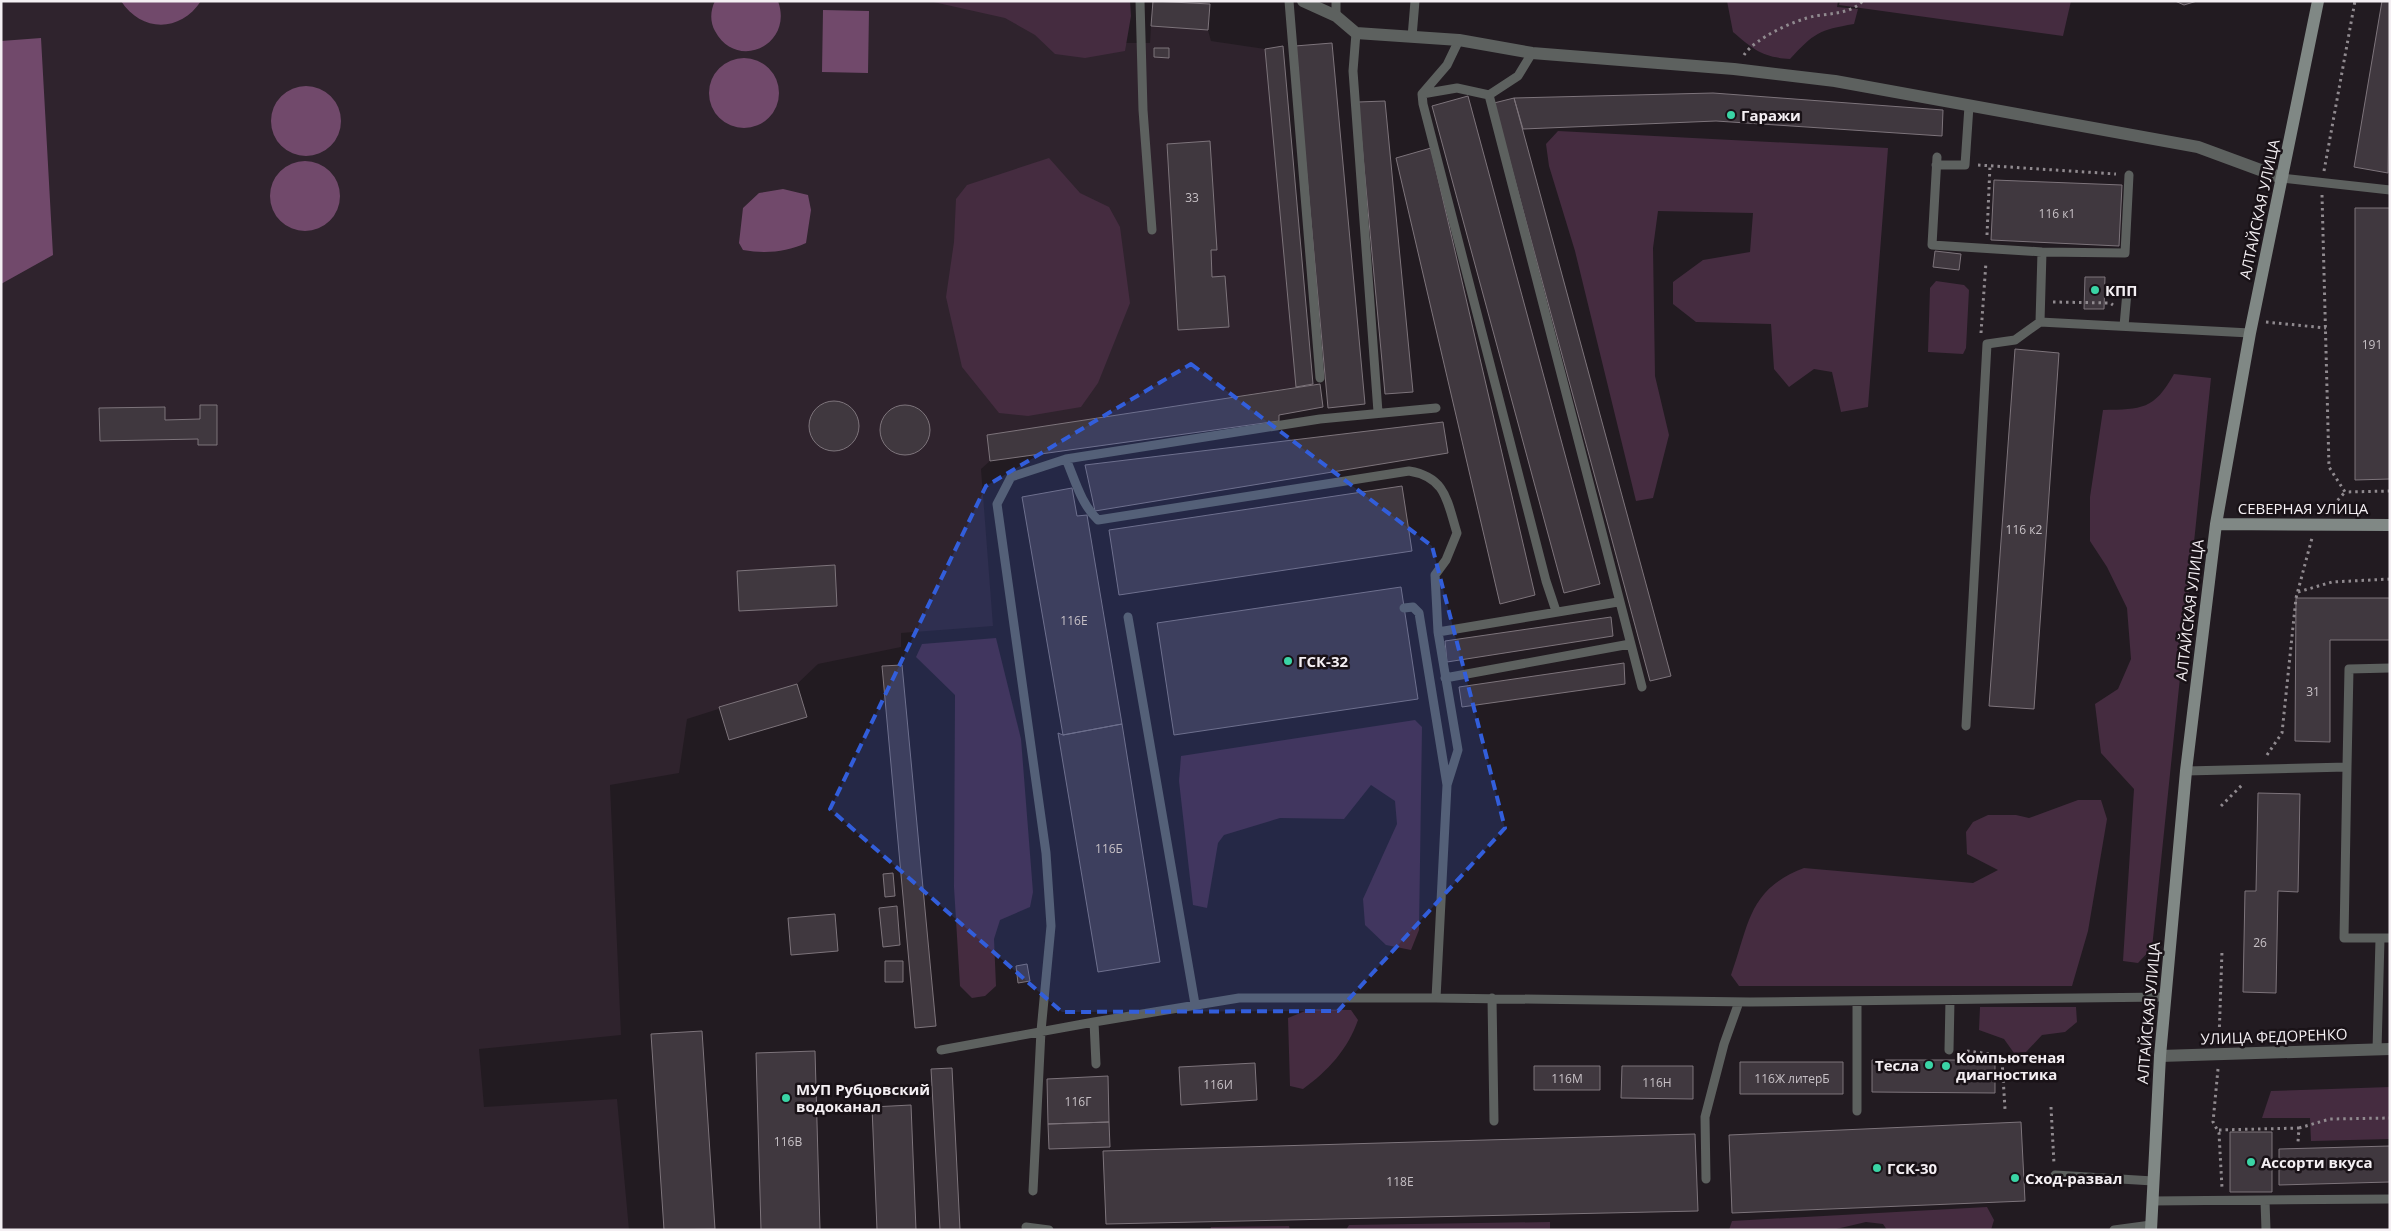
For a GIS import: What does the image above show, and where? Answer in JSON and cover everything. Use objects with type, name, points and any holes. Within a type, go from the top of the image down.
[{"type":"main road","name":"АЛТАЙСКАЯ УЛИЦА","points":[[2151,1227],[2160,1056],[2186,771],[2216,524],[2250,333],[2318,1]]},
{"type":"main road","name":"СЕВЕРНАЯ УЛИЦА","points":[[2216,524],[2390,525]]},
{"type":"street","points":[[1303,1],[1336,16],[1356,33],[1459,40],[1532,52],[1734,69],[1835,81],[2198,147],[2282,178]]},
{"type":"street","name":"УЛИЦА ФЕДОРЕНКО","points":[[2160,1056],[2384,1049]]},
{"type":"lane","points":[[1140,1],[1143,110],[1152,230]]},
{"type":"lane","points":[[1289,1],[1320,378]]},
{"type":"lane","points":[[1336,1],[1336,16]]},
{"type":"lane","points":[[1412,37],[1414,1]]},
{"type":"lane","points":[[1356,33],[1353,72],[1378,412]]},
{"type":"lane","points":[[1422,94],[1447,65],[1459,40]]},
{"type":"lane","points":[[1422,94],[1457,88],[1489,95],[1518,76],[1532,52]]},
{"type":"lane","points":[[1422,94],[1543,571],[1556,611]]},
{"type":"lane","points":[[1489,95],[1618,602],[1642,687]]},
{"type":"lane","points":[[1969,106],[1965,165],[1937,161],[1932,245],[2042,252],[2125,252],[2129,175]]},
{"type":"lane","points":[[2282,178],[2390,190]]},
{"type":"lane","points":[[2040,322],[2042,252]]},
{"type":"lane","points":[[2124,326],[2127,292]]},
{"type":"lane","points":[[1966,726],[1987,344],[2016,340],[2040,322],[2250,333]]},
{"type":"lane","points":[[1034,1191],[1041,1031],[1052,926],[1046,853],[997,504],[1011,477],[1066,459],[1378,412],[1436,408]]},
{"type":"lane","points":[[1066,459],[1081,496],[1091,514],[1098,520],[1409,470],[1424,473],[1439,483],[1457,533],[1446,560],[1435,575],[1438,632],[1458,750],[1447,786]]},
{"type":"lane","points":[[1438,632],[1618,602]]},
{"type":"lane","points":[[1404,608],[1412,607],[1419,613],[1447,786],[1436,998]]},
{"type":"lane","points":[[1128,617],[1195,1004]]},
{"type":"lane","points":[[1445,678],[1630,644]]},
{"type":"lane","points":[[2390,668],[2349,668],[2344,938],[2390,938]]},
{"type":"lane","points":[[2186,771],[2347,767]]},
{"type":"lane","points":[[2380,938],[2384,1049]]},
{"type":"lane","points":[[940,1050],[1195,1004],[1239,998],[1492,998],[1739,1002],[2166,997]]},
{"type":"lane","points":[[1492,998],[1494,1121]]},
{"type":"lane","points":[[1950,1000],[1950,1050]]},
{"type":"lane","points":[[1857,1001],[1857,1112]]},
{"type":"lane","points":[[1706,1179],[1705,1117],[1724,1044],[1739,1002]]},
{"type":"lane","points":[[1094,1022],[1096,1064]]},
{"type":"lane","points":[[2055,1175],[2153,1181]]},
{"type":"lane","points":[[2152,1201],[2390,1199]]},
{"type":"lane","points":[[2265,1200],[2266,1230]]},
{"type":"lane","points":[[1026,1227],[1049,1230]]},
{"type":"lane","points":[[2114,1230],[2151,1227]]},
{"type":"path","points":[[1734,69],[1748,48],[1787,26],[1813,17],[1847,12],[1863,1]]},
{"type":"path","points":[[2345,492],[2330,467],[2322,183],[2355,1]]},
{"type":"path","points":[[1965,165],[2129,175]]},
{"type":"path","points":[[2040,301],[2104,303]]},
{"type":"path","points":[[2221,806],[2260,768],[2282,733],[2297,592],[2315,526],[2345,492],[2390,491]]},
{"type":"path","points":[[2297,592],[2332,582],[2390,579]]},
{"type":"path","points":[[2222,951],[2219,1054],[2213,1122],[2218,1130],[2222,1201]]},
{"type":"path","points":[[1967,1051],[1999,1056],[2002,1060],[2005,1109]]},
{"type":"path","points":[[2051,1107],[2055,1175]]},
{"type":"path","points":[[2218,1130],[2300,1128],[2330,1119],[2390,1118]]},
{"type":"path","points":[[2298,1142],[2300,1128]]},
{"type":"highlighted area","points":[[1191,364],[1432,546],[1505,828],[1338,1011],[1062,1012],[830,809],[986,486]]},
{"type":"shaded area","points":[[1,1],[1121,1],[1119,43],[1150,43],[1151,26],[1208,30],[1211,41],[1265,49],[1296,387],[988,435],[990,461],[981,469],[993,626],[901,633],[901,647],[818,664],[797,684],[687,719],[679,773],[610,785],[621,1035],[479,1049],[484,1107],[617,1099],[629,1230],[1,1230]]},
{"type":"shaded area","points":[[121,1],[201,1],[182,19],[161,25],[139,19]]},
{"type":"shaded area","points":[[715,1],[778,1],[781,17],[778,30],[771,41],[761,48],[749,51],[736,50],[725,43],[713,28],[711,13]]},
{"type":"shaded area","points":[[929,1],[1130,1],[1131,16],[1125,51],[1085,58],[1055,54],[1035,35],[1005,18]]},
{"type":"shaded area","points":[[1727,1],[1838,1],[1837,7],[1858,9],[1854,24],[1833,28],[1818,34],[1805,43],[1790,59],[1759,52],[1733,32]]},
{"type":"shaded area","points":[[1840,1],[2071,1],[2063,36],[1839,5]]},
{"type":"shaded area","points":[[823,10],[869,11],[868,73],[822,72]]},
{"type":"shaded area","points":[[41,38],[53,255],[1,284],[1,41]]},
{"type":"shaded area","points":[[744,58],[757,61],[769,68],[776,80],[779,93],[776,106],[769,118],[757,125],[744,128],[731,125],[719,118],[712,106],[709,93],[712,80],[719,68],[731,61]]},
{"type":"shaded area","points":[[306,86],[319,89],[331,96],[338,108],[341,121],[338,134],[331,146],[319,153],[306,156],[293,153],[281,146],[274,134],[271,121],[274,108],[281,96],[293,89]]},
{"type":"shaded area","points":[[1558,131],[1888,148],[1868,407],[1841,412],[1832,372],[1814,369],[1789,387],[1774,369],[1771,324],[1696,322],[1673,304],[1673,282],[1703,260],[1750,252],[1753,213],[1658,211],[1653,248],[1655,376],[1669,435],[1653,498],[1636,501],[1575,251],[1549,166],[1546,144]]},
{"type":"shaded area","points":[[1049,158],[1080,193],[1109,207],[1120,227],[1130,303],[1098,383],[1081,407],[1028,416],[999,413],[962,367],[946,297],[954,242],[956,199],[967,185]]},
{"type":"shaded area","points":[[305,161],[318,164],[330,171],[337,183],[340,196],[337,209],[330,221],[318,228],[305,231],[292,228],[280,221],[273,209],[270,196],[273,183],[280,171],[292,164]]},
{"type":"shaded area","points":[[783,189],[808,195],[811,210],[806,243],[776,251],[743,250],[739,243],[743,208],[759,193]]},
{"type":"shaded area","points":[[1936,281],[1964,285],[1969,290],[1966,348],[1963,354],[1928,352],[1930,288]]},
{"type":"shaded area","points":[[2174,374],[2211,378],[2152,948],[2138,963],[2123,961],[2134,789],[2101,753],[2095,704],[2118,689],[2131,659],[2127,608],[2107,567],[2090,541],[2090,497],[2103,410],[2137,408],[2146,405],[2160,395]]},
{"type":"shaded area","points":[[996,638],[1021,739],[1033,892],[1030,907],[1000,920],[994,939],[996,986],[985,996],[972,998],[960,986],[954,887],[955,695],[916,657],[922,644]]},
{"type":"shaded area","points":[[1415,720],[1422,727],[1419,930],[1411,950],[1386,945],[1365,925],[1363,899],[1397,824],[1395,801],[1371,785],[1344,819],[1280,818],[1224,835],[1218,843],[1207,908],[1193,905],[1179,781],[1181,756]]},
{"type":"shaded area","points":[[2078,800],[2101,800],[2107,819],[2088,931],[2072,986],[1739,986],[1731,975],[1753,911],[1761,898],[1786,877],[1804,868],[1973,883],[1998,870],[1967,854],[1966,832],[1973,822],[1988,815],[2016,815],[2029,818]]},
{"type":"shaded area","points":[[1980,1007],[2076,1007],[2077,1022],[2065,1032],[2042,1035],[2026,1052],[2014,1053],[2004,1039],[1979,1030]]},
{"type":"shaded area","points":[[1310,1009],[1351,1010],[1358,1020],[1349,1040],[1336,1059],[1321,1075],[1303,1089],[1290,1086],[1288,1018]]},
{"type":"shaded area","points":[[2390,1087],[2390,1139],[2311,1141],[2310,1118],[2262,1118],[2271,1091]]},
{"type":"shaded area","points":[[1987,1207],[1994,1220],[1991,1230],[1887,1230],[1883,1224],[1866,1222],[1832,1230],[1729,1230],[1732,1221]]},
{"type":"shaded area","points":[[1550,1222],[1550,1230],[1346,1230],[1349,1225]]},
{"type":"shaded area","points":[[1289,1226],[1290,1230],[1210,1230],[1211,1227]]},
{"type":"building","points":[[1153,1],[1210,4],[1208,30],[1151,26]]},
{"type":"building","points":[[2175,1],[2197,1],[2184,5]]},
{"type":"building","points":[[2382,1],[2390,1],[2388,173],[2354,167]]},
{"type":"building","points":[[1332,43],[1365,404],[1328,408],[1295,46]]},
{"type":"building","points":[[1283,46],[1313,384],[1296,387],[1265,49]]},
{"type":"building","points":[[1154,48],[1169,48],[1169,58],[1154,57]]},
{"type":"building","name":"Гаражи","points":[[1713,93],[1943,110],[1942,136],[1716,121],[1523,129],[1514,98]]},
{"type":"building","points":[[1468,96],[1600,584],[1564,593],[1432,106]]},
{"type":"building","points":[[1514,98],[1671,676],[1650,681],[1494,103]]},
{"type":"building","points":[[1385,101],[1413,392],[1385,394],[1358,102]]},
{"type":"building","points":[[1210,141],[1217,250],[1211,250],[1212,277],[1225,276],[1229,327],[1178,330],[1167,144]]},
{"type":"building","points":[[1431,148],[1535,595],[1500,604],[1396,158]]},
{"type":"building","points":[[1994,180],[2122,185],[2119,246],[1991,240]]},
{"type":"building","points":[[2355,208],[2390,208],[2390,479],[2355,480]]},
{"type":"building","points":[[1935,251],[1961,254],[1959,270],[1933,267]]},
{"type":"building","name":"КПП","points":[[2085,277],[2105,277],[2104,309],[2084,309]]},
{"type":"building","points":[[2015,349],[2059,353],[2034,709],[1989,706]]},
{"type":"building","points":[[1320,384],[1323,407],[1279,415],[1279,421],[990,461],[987,435]]},
{"type":"building","points":[[829,401],[839,401],[852,408],[859,421],[859,431],[852,444],[839,451],[829,451],[820,447],[813,440],[809,431],[809,421],[813,412],[820,405]]},
{"type":"building","points":[[200,405],[217,405],[217,445],[198,445],[198,439],[100,441],[99,408],[165,407],[165,420],[200,419]]},
{"type":"building","points":[[900,405],[910,405],[923,412],[930,425],[930,435],[923,448],[910,455],[900,455],[891,451],[884,444],[880,435],[880,425],[884,416],[891,409]]},
{"type":"building","points":[[1443,422],[1448,453],[1095,511],[1085,465]]},
{"type":"building","points":[[1402,486],[1412,551],[1119,595],[1109,530]]},
{"type":"building","points":[[1072,488],[1077,516],[1087,515],[1122,724],[1063,735],[1022,497]]},
{"type":"building","points":[[835,565],[837,606],[739,611],[737,571]]},
{"type":"building","name":"ГСК-32","points":[[1401,587],[1418,699],[1174,735],[1157,623]]},
{"type":"building","points":[[2296,598],[2390,598],[2390,640],[2330,640],[2330,742],[2295,741]]},
{"type":"building","points":[[1611,617],[1613,636],[1447,662],[1445,641]]},
{"type":"building","points":[[1624,663],[1625,684],[1462,707],[1459,687]]},
{"type":"building","points":[[902,665],[936,1026],[915,1028],[882,666]]},
{"type":"building","points":[[797,684],[807,717],[729,740],[719,707]]},
{"type":"building","points":[[1122,724],[1160,962],[1098,972],[1058,733],[1063,735]]},
{"type":"building","points":[[2258,793],[2300,794],[2298,892],[2278,891],[2276,993],[2243,992],[2245,891],[2256,891]]},
{"type":"building","points":[[893,873],[895,896],[885,897],[883,874]]},
{"type":"building","points":[[897,906],[900,945],[883,947],[879,908]]},
{"type":"building","points":[[835,914],[838,951],[791,955],[788,918]]},
{"type":"building","points":[[885,961],[903,961],[903,982],[885,982]]},
{"type":"building","points":[[1027,964],[1030,981],[1018,983],[1016,966]]},
{"type":"building","points":[[702,1031],[715,1229],[664,1230],[651,1034]]},
{"type":"building","points":[[815,1051],[820,1230],[761,1230],[756,1053]]},
{"type":"building","points":[[1872,1060],[1995,1060],[1995,1093],[1872,1092]]},
{"type":"building","points":[[1740,1062],[1843,1062],[1843,1094],[1740,1094]]},
{"type":"building","points":[[1255,1063],[1257,1100],[1181,1105],[1179,1067]]},
{"type":"building","points":[[1534,1066],[1600,1066],[1600,1090],[1534,1090]]},
{"type":"building","points":[[1622,1066],[1693,1066],[1693,1099],[1621,1098]]},
{"type":"building","points":[[952,1068],[960,1230],[940,1230],[931,1069]]},
{"type":"building","points":[[1108,1076],[1109,1122],[1048,1124],[1047,1079]]},
{"type":"building","points":[[911,1105],[916,1230],[877,1230],[872,1107]]},
{"type":"building","points":[[1109,1122],[1110,1147],[1049,1149],[1048,1124]]},
{"type":"building","name":"ГСК-30","points":[[2021,1122],[2025,1201],[1732,1213],[1729,1135]]},
{"type":"building","name":"Ассорти вкуса","points":[[2230,1132],[2272,1132],[2272,1192],[2230,1192]]},
{"type":"building","points":[[1695,1134],[1698,1211],[1106,1224],[1103,1151]]},
{"type":"building","points":[[2390,1146],[2390,1182],[2279,1185],[2279,1149]]},
{"type":"place","name":"Гаражи","points":[[1731,115]]},
{"type":"place","name":"КПП","points":[[2095,290]]},
{"type":"place","name":"ГСК-32","points":[[1288,661]]},
{"type":"place","name":"Тесла","points":[[1929,1065]]},
{"type":"place","name":"Компьютеная диагностика","points":[[1946,1066]]},
{"type":"place","name":"МУП Рубцовский водоканал","points":[[786,1098]]},
{"type":"place","name":"Ассорти вкуса","points":[[2251,1162]]},
{"type":"place","name":"ГСК-30","points":[[1877,1168]]},
{"type":"place","name":"Сход-развал","points":[[2015,1178]]}]
